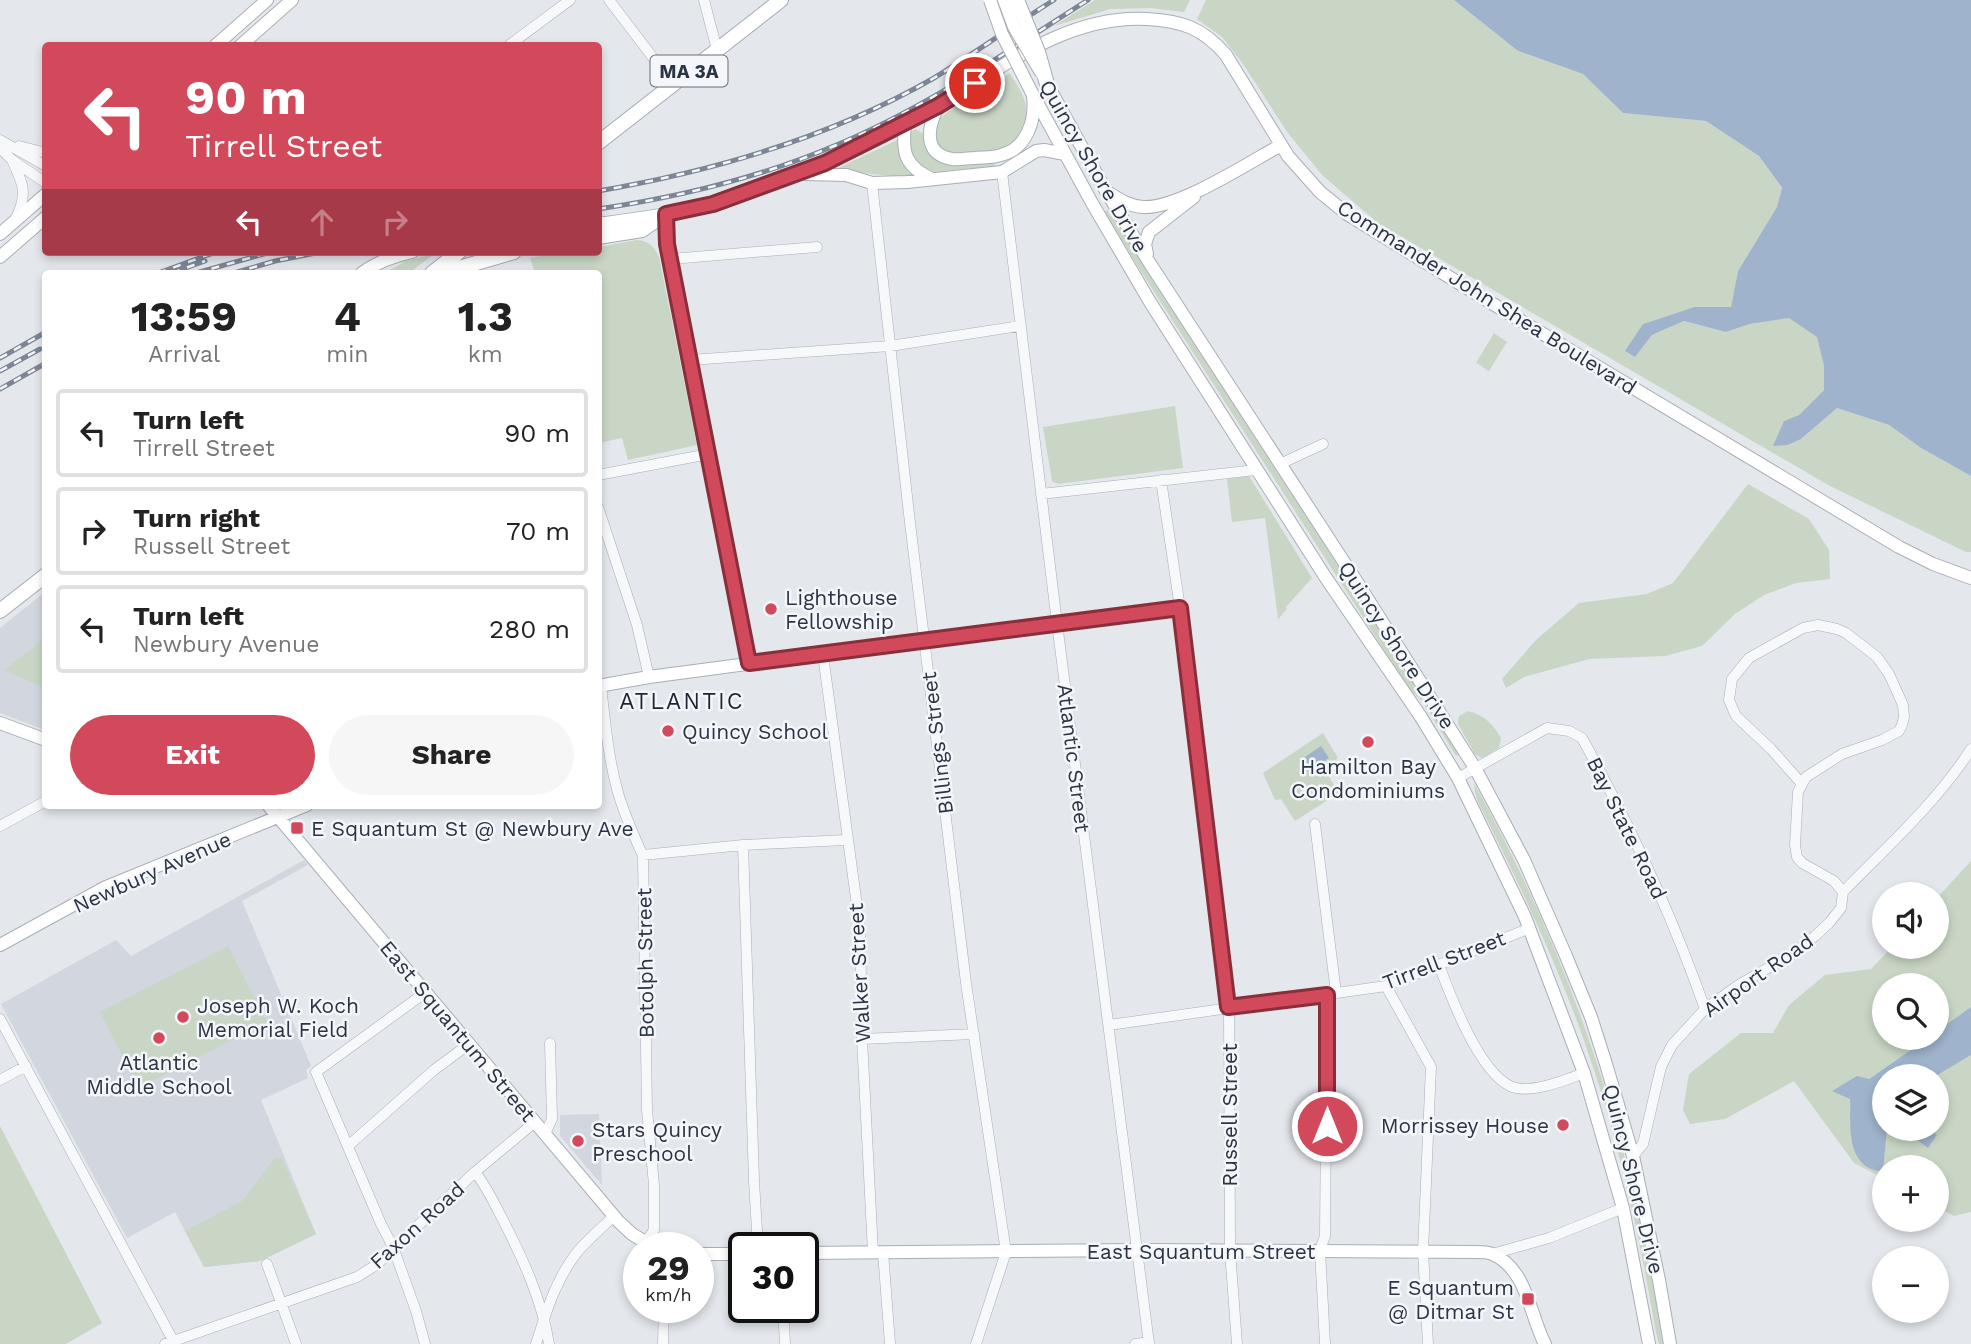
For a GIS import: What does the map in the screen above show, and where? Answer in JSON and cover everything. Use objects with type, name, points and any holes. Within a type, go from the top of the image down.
[{"type":"main road","points":[[220,42],[267,0]]},
{"type":"main road","points":[[245,42],[292,0]]},
{"type":"main road","name":"MA 3A","points":[[602,140],[781,0]]},
{"type":"main road","name":"Quincy Shore Drive","points":[[990,0],[1002,34],[1032,93],[1150,302],[1256,470],[1421,717],[1458,778],[1530,928],[1584,1073],[1623,1208],[1649,1344]]},
{"type":"main road","name":"Quincy Shore Drive","points":[[1004,0],[1018,34],[1106,191],[1475,768],[1524,860],[1591,1017],[1633,1156],[1670,1344]]},
{"type":"main road","points":[[1017,0],[1047,83]]},
{"type":"main road","name":"Commander John Shea Boulevard","points":[[602,223],[713,204],[847,153],[938,106],[1048,39],[1068,31],[1111,20],[1166,20],[1189,26],[1216,43],[1298,168],[1320,192],[1364,226],[1916,556],[1971,578]]},
{"type":"main road","points":[[938,106],[929,132],[930,144],[938,153],[951,159],[998,156],[1016,148],[1025,138],[1033,113],[1032,93]]},
{"type":"main road","points":[[905,124],[905,155],[912,166],[932,179]]},
{"type":"main road","points":[[1106,191],[1125,203],[1142,207],[1171,204],[1281,145]]},
{"type":"main road","points":[[796,174],[846,175],[872,183],[898,183],[1002,172],[1036,151],[1065,155]]},
{"type":"main road","points":[[1149,262],[1146,244],[1149,233],[1208,186]]},
{"type":"main road","points":[[0,234],[42,198]]},
{"type":"main road","points":[[602,236],[642,230],[666,214]]},
{"type":"main road","points":[[0,257],[42,220]]},
{"type":"main road","points":[[366,270],[396,256]]},
{"type":"main road","points":[[450,262],[488,256]]},
{"type":"main road","points":[[0,611],[42,578]]},
{"type":"main road","points":[[602,686],[749,663],[1057,623]]},
{"type":"main road","points":[[0,723],[42,739]]},
{"type":"main road","name":"East Squantum Street","points":[[271,809],[623,1227],[630,1232]]},
{"type":"main road","name":"Newbury Avenue","points":[[0,945],[106,887],[297,809]]},
{"type":"main road","name":"East Squantum Street","points":[[819,1253],[1138,1250],[1464,1251],[1492,1254]]},
{"type":"main road","points":[[1492,1254],[1517,1275],[1545,1344]]},
{"type":"street","points":[[513,42],[570,0]]},
{"type":"street","points":[[609,0],[673,84]]},
{"type":"street","points":[[704,0],[717,50]]},
{"type":"street","points":[[2,143],[42,152]]},
{"type":"street","points":[[2,143],[21,178],[24,192],[23,204],[14,222]]},
{"type":"street","points":[[2,143],[42,164]]},
{"type":"street","points":[[12,160],[42,180]]},
{"type":"street","name":"Atlantic Street","points":[[1002,172],[1149,1343]]},
{"type":"street","name":"Billings Street","points":[[872,183],[924,640],[974,1034],[1006,1252],[976,1344]]},
{"type":"street","points":[[666,214],[667,244],[749,663]]},
{"type":"street","points":[[671,260],[817,247]]},
{"type":"street","points":[[690,360],[890,346],[1020,326]]},
{"type":"street","points":[[1280,464],[1323,444]]},
{"type":"street","points":[[602,474],[709,454]]},
{"type":"street","points":[[1041,494],[1256,470]]},
{"type":"street","name":"Russell Street","points":[[1161,480],[1180,608],[1228,1007],[1230,1251],[1237,1344]]},
{"type":"street","points":[[602,519],[637,625],[649,677]]},
{"type":"street","points":[[1057,623],[1180,608]]},
{"type":"street","points":[[1802,784],[1736,716],[1729,700],[1732,678],[1749,658],[1803,628],[1818,625],[1837,629],[1877,657],[1889,674],[1903,705],[1904,717],[1899,731],[1842,754],[1807,778],[1798,792],[1795,845],[1797,857],[1802,863],[1834,881],[1843,892]]},
{"type":"street","name":"Walker Street","points":[[822,655],[860,928],[862,1039],[878,1252],[890,1344]]},
{"type":"street","name":"Botolph Street","points":[[602,700],[617,788],[629,827],[643,855],[647,1110],[654,1185],[653,1232]]},
{"type":"street","name":"Bay State Road","points":[[1458,778],[1547,728],[1569,731],[1582,738],[1638,846],[1705,1009]]},
{"type":"street","name":"Airport Road","points":[[1633,1156],[1643,1144],[1655,1089],[1668,1051],[1705,1009],[1793,954],[1829,923],[1841,908],[1843,892],[1915,818],[1971,749]]},
{"type":"street","points":[[0,826],[42,803]]},
{"type":"street","points":[[278,817],[283,809]]},
{"type":"street","points":[[1315,824],[1331,994],[1325,1236],[1320,1251],[1325,1344]]},
{"type":"street","points":[[643,855],[743,845],[846,840]]},
{"type":"street","points":[[743,845],[757,1232]]},
{"type":"street","name":"Tirrell Street","points":[[1109,1025],[1386,986],[1530,928]]},
{"type":"street","points":[[1439,965],[1468,1033],[1481,1056],[1504,1082],[1524,1089],[1544,1086],[1584,1073]]},
{"type":"street","points":[[1386,986],[1431,1066],[1423,1251],[1428,1344]]},
{"type":"street","points":[[425,1344],[393,1247],[316,1072],[426,992]]},
{"type":"street","points":[[0,1019],[171,1343]]},
{"type":"street","points":[[862,1039],[974,1034]]},
{"type":"street","points":[[545,1134],[552,1119],[550,1043]]},
{"type":"street","points":[[348,1146],[434,1070],[468,1044]]},
{"type":"street","points":[[0,1080],[26,1066]]},
{"type":"street","name":"Faxon Road","points":[[171,1343],[357,1276],[376,1265],[475,1172],[535,1122]]},
{"type":"street","points":[[475,1172],[485,1184],[523,1261],[549,1344]]},
{"type":"street","points":[[1492,1254],[1549,1238],[1623,1208]]},
{"type":"street","points":[[536,1344],[561,1278],[578,1251],[614,1216]]},
{"type":"street","points":[[267,1264],[296,1344]]},
{"type":"street","points":[[663,1344],[664,1323]]},
{"type":"street","points":[[784,1323],[785,1344]]},
{"type":"street","points":[[1135,1344],[1149,1343]]},
{"type":"shaded area","points":[[42,594],[42,729],[0,713],[0,628]]},
{"type":"shaded area","name":"Atlantic Middle School","points":[[304,860],[308,865],[242,901],[311,1066],[306,1070],[308,1078],[261,1100],[316,1234],[260,1261],[204,1267],[175,1212],[127,1238],[1,1004],[116,940],[131,956]]},
{"type":"shaded area","points":[[599,1114],[602,1185],[560,1136],[560,1115]]},
{"type":"green space","points":[[1095,0],[1190,0],[1184,12],[1151,8],[1110,9],[1054,26]]},
{"type":"green space","points":[[1206,0],[1454,0],[1518,51],[1583,74],[1623,113],[1706,121],[1759,156],[1782,189],[1777,207],[1738,271],[1731,308],[1694,307],[1643,324],[1635,357],[1652,335],[1684,321],[1726,332],[1750,324],[1789,318],[1817,336],[1824,366],[1824,390],[1799,415],[1784,421],[1788,445],[1801,439],[1837,408],[1889,425],[1921,448],[1971,476],[1971,552],[1966,552],[1830,486],[1378,223],[1322,175],[1288,133],[1222,37],[1197,19]]},
{"type":"green space","points":[[1010,73],[1026,107],[1025,122],[1019,136],[1009,146],[992,152],[957,154],[942,149],[935,136],[939,120]]},
{"type":"green space","points":[[916,129],[923,134],[926,147],[932,155],[994,162],[995,166],[933,172],[925,169],[911,158],[908,133]]},
{"type":"green space","points":[[899,139],[914,176],[834,170]]},
{"type":"green space","points":[[1109,209],[1459,754],[1456,756],[1422,701],[1409,689],[1144,276],[1104,212]]},
{"type":"green space","points":[[637,240],[651,245],[659,257],[697,445],[628,460],[622,438],[602,442],[602,270],[534,270],[530,258],[602,256],[602,246]]},
{"type":"green space","points":[[431,256],[413,270],[390,270],[406,261]]},
{"type":"green space","points":[[1494,333],[1507,342],[1489,371],[1476,363]]},
{"type":"green space","points":[[1175,406],[1183,468],[1058,484],[1052,481],[1043,427]]},
{"type":"green space","points":[[1249,476],[1312,578],[1278,619],[1265,518],[1232,522],[1227,479]]},
{"type":"green space","points":[[1748,484],[1809,519],[1829,550],[1830,579],[1796,583],[1764,595],[1735,614],[1702,646],[1665,656],[1589,659],[1524,677],[1506,688],[1502,679],[1536,640],[1579,603],[1647,594],[1673,583]]},
{"type":"green space","points":[[42,640],[42,687],[4,670]]},
{"type":"green space","points":[[1468,711],[1488,721],[1501,738],[1499,748],[1482,758],[1475,754],[1458,724],[1459,716]]},
{"type":"green space","points":[[1323,733],[1338,758],[1325,770],[1339,793],[1295,821],[1281,799],[1275,800],[1263,773]]},
{"type":"green space","points":[[1474,783],[1540,916],[1594,1054],[1635,1197],[1663,1344],[1659,1344],[1656,1333],[1630,1200],[1594,1070],[1556,967],[1478,802]]},
{"type":"green space","points":[[1971,861],[1971,1007],[1949,1023],[1949,973],[1872,973],[1872,1050],[1911,1050],[1891,1064],[1872,1064],[1872,1077],[1850,1099],[1852,1140],[1872,1161],[1872,1172],[1854,1163],[1794,1081],[1725,1119],[1690,1124],[1683,1110],[1689,1074],[1741,1033],[1773,1033],[1789,1005],[1825,975],[1871,969],[1881,959],[1949,959],[1949,885]]},
{"type":"green space","name":"Joseph W. Koch Memorial Field","points":[[228,946],[267,1022],[139,1088],[100,1012]]},
{"type":"green space","points":[[1971,1055],[1971,1212],[1954,1216],[1949,1213],[1949,1155],[1885,1155],[1886,1141],[1919,1141],[1928,1147],[1932,1141],[1949,1141],[1949,1068]]},
{"type":"green space","points":[[0,1126],[102,1323],[66,1344],[0,1344]]},
{"type":"green space","points":[[275,1158],[282,1159],[316,1234],[260,1261],[204,1267],[185,1231],[242,1201]]},
{"type":"water","points":[[1454,0],[1971,0],[1971,476],[1921,448],[1889,425],[1837,408],[1801,439],[1788,445],[1773,446],[1784,421],[1799,415],[1824,390],[1824,366],[1817,337],[1789,318],[1750,324],[1726,332],[1684,321],[1652,335],[1635,357],[1625,351],[1643,324],[1694,307],[1731,307],[1738,271],[1777,207],[1782,188],[1759,156],[1706,121],[1623,113],[1583,74],[1518,51]]},
{"type":"water","points":[[1321,746],[1329,758],[1307,772],[1299,761]]},
{"type":"water","points":[[1971,1007],[1971,1055],[1949,1068],[1949,1064],[1891,1064],[1911,1050],[1949,1050],[1949,1023]]},
{"type":"water","points":[[1857,1076],[1869,1079],[1872,1077],[1872,1141],[1886,1141],[1885,1155],[1872,1155],[1872,1170],[1860,1161],[1853,1145],[1850,1099],[1832,1091]]},
{"type":"water","points":[[1918,1141],[1933,1141],[1928,1148]]},
{"type":"railway","points":[[602,190],[729,162],[854,118],[934,78],[1054,0]]},
{"type":"railway","points":[[602,208],[718,185],[777,168],[834,146],[932,97],[1088,0]]},
{"type":"railway","points":[[166,270],[205,256]]},
{"type":"railway","points":[[207,270],[257,256]]},
{"type":"railway","points":[[244,270],[301,256]]},
{"type":"railway","points":[[180,270],[205,261]]},
{"type":"railway","points":[[0,358],[42,334]]},
{"type":"railway","points":[[0,371],[40,349]]},
{"type":"railway","points":[[0,389],[42,365]]},
{"type":"place","name":"Lighthouse Fellowship","points":[[771,609]]},
{"type":"place","name":"Quincy School","points":[[668,731]]},
{"type":"place","name":"Hamilton Bay Condominiums","points":[[1368,742]]},
{"type":"place","name":"E Squantum St @ Newbury Ave","points":[[297,828]]},
{"type":"place","name":"Joseph W. Koch Memorial Field","points":[[183,1017]]},
{"type":"place","name":"Atlantic Middle School","points":[[159,1038]]},
{"type":"place","name":"Morrissey House","points":[[1563,1125]]},
{"type":"place","name":"Stars Quincy Preschool","points":[[578,1141]]},
{"type":"place","name":"E Squantum @ Ditmar St","points":[[1528,1299]]},
{"type":"district","name":"ATLANTIC","points":[[682,701]]},
{"type":"route","points":[[975,83],[938,106],[825,163],[713,204],[666,214],[667,244],[749,663],[1180,608],[1228,1007],[1327,995],[1327,1126]]}]
